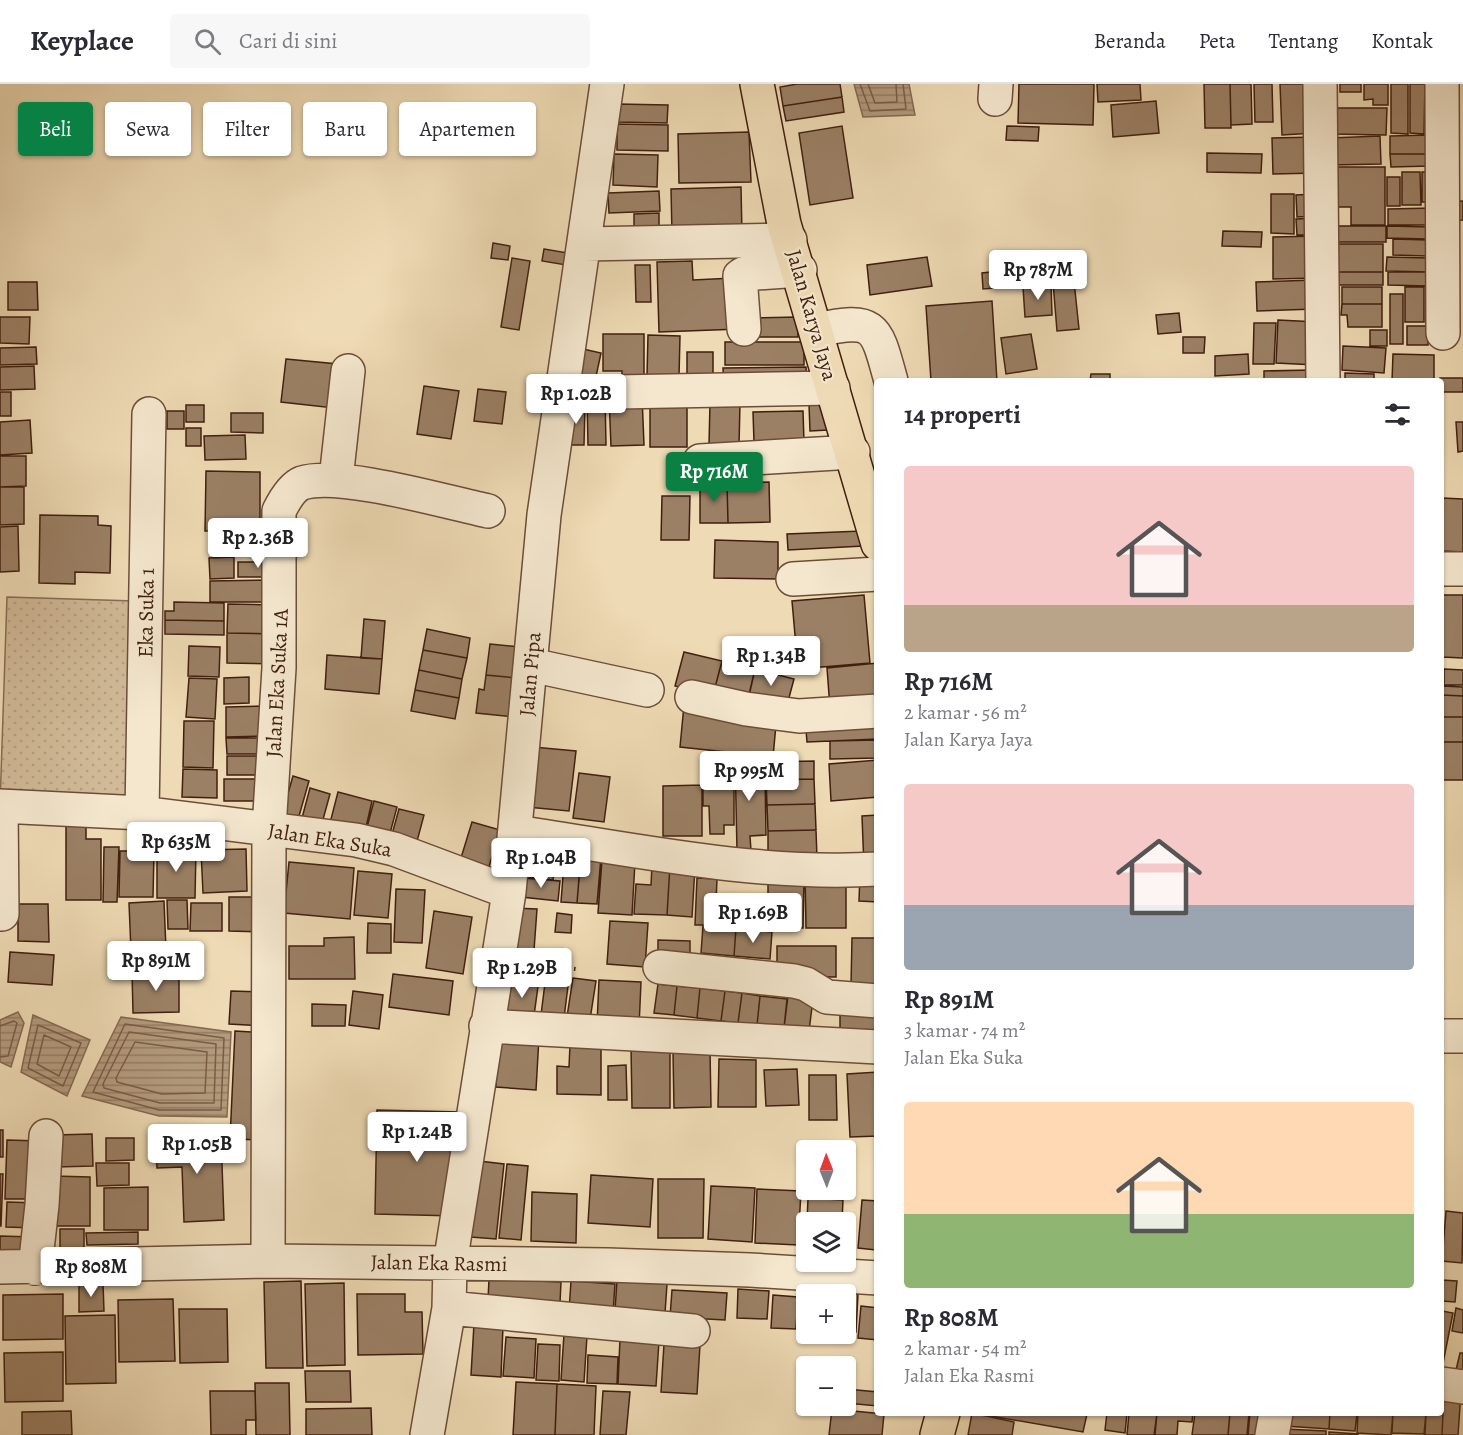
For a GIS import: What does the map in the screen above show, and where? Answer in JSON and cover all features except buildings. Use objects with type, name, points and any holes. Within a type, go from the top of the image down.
[{"type":"main road","name":"Jalan Karya Jaya","points":[[757,84],[790,240],[874,527]]},
{"type":"main road","points":[[937,1435],[942,1416]]},
{"type":"street","name":"Jalan Pipa","points":[[427,1435],[450,1308],[450,1264],[509,892],[544,515],[607,84]]},
{"type":"street","points":[[1320,84],[1323,378]]},
{"type":"street","points":[[1442,84],[1443,333]]},
{"type":"street","points":[[585,243],[790,240]]},
{"type":"street","points":[[744,328],[740,276],[800,270]]},
{"type":"street","points":[[817,330],[850,322],[865,325],[877,335],[890,378]]},
{"type":"street","points":[[336,479],[348,371]]},
{"type":"street","points":[[563,393],[833,388]]},
{"type":"street","name":"Eka Suka 1","points":[[142,813],[149,414]]},
{"type":"street","points":[[700,461],[853,453]]},
{"type":"street","name":"Jalan Eka Suka 1A","points":[[268,1261],[269,829],[279,668],[279,511],[284,501],[300,483],[336,479],[488,511]]},
{"type":"street","points":[[1444,569],[1463,569]]},
{"type":"street","points":[[793,579],[874,574]]},
{"type":"street","points":[[531,665],[647,690]]},
{"type":"street","points":[[693,697],[746,710],[799,716],[874,711]]},
{"type":"street","points":[[1,806],[2,914]]},
{"type":"street","name":"Jalan Eka Suka","points":[[1,806],[142,813],[356,840],[394,849],[509,892]]},
{"type":"street","points":[[516,832],[770,869],[816,872],[874,869]]},
{"type":"street","points":[[660,967],[794,981],[806,984],[827,997],[874,1000]]},
{"type":"street","points":[[486,1026],[874,1047]]},
{"type":"street","points":[[1444,1036],[1463,1036]]},
{"type":"street","points":[[35,1268],[46,1136]]},
{"type":"street","name":"Jalan Eka Rasmi","points":[[0,1272],[35,1268],[268,1261],[750,1270],[874,1278]]},
{"type":"street","points":[[450,1308],[693,1331]]},
{"type":"street","points":[[1444,1384],[1463,1387]]},
{"type":"street","points":[[1272,1435],[1275,1416]]},
{"type":"path","points":[[497,958],[576,969]]},
{"type":"shaded area","points":[[7,597],[134,601],[127,808],[0,804]]},
{"type":"water","points":[[854,84],[909,84],[915,115],[863,117]]},
{"type":"water","points":[[18,1012],[24,1023],[11,1067],[0,1062],[0,1020]]},
{"type":"water","points":[[33,1015],[90,1040],[67,1096],[21,1072]]},
{"type":"water","points":[[121,1017],[231,1032],[227,1117],[159,1116],[82,1096]]}]
